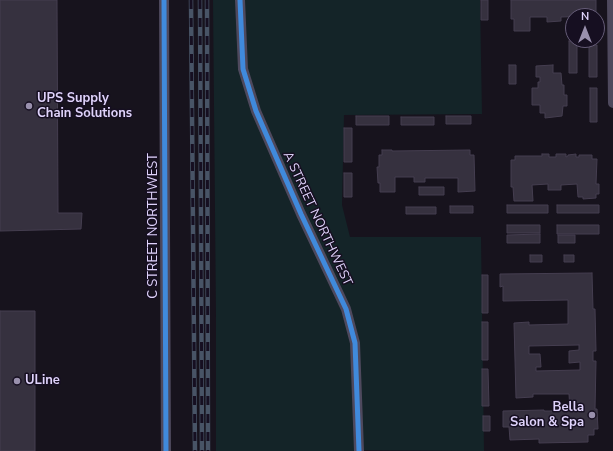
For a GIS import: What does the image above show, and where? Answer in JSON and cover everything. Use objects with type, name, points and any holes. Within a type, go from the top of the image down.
[{"type":"street","name":"C STREET NORTHWEST","points":[[164,0],[166,451]]},
{"type":"street","name":"A STREET NORTHWEST","points":[[240,0],[243,69],[256,111],[301,214],[346,309],[355,343],[359,451]]},
{"type":"street","points":[[612,0],[613,103]]},
{"type":"shaded area","points":[[213,0],[480,0],[482,114],[344,115],[342,205],[350,237],[481,237],[484,451],[216,451]]},
{"type":"building","name":"UPS Supply Chain Solutions","points":[[0,0],[57,0],[58,213],[82,213],[81,229],[0,231]]},
{"type":"building","points":[[481,0],[488,0],[488,20],[481,20]]},
{"type":"building","points":[[511,0],[596,0],[596,8],[565,8],[565,17],[561,17],[561,21],[547,22],[547,17],[530,17],[530,31],[514,31],[514,19],[511,19]]},
{"type":"building","points":[[569,48],[577,48],[577,73],[569,73]]},
{"type":"building","points":[[589,48],[597,48],[597,77],[589,77]]},
{"type":"building","points":[[509,65],[516,65],[516,84],[509,84]]},
{"type":"building","points":[[553,65],[553,73],[561,73],[562,85],[564,85],[564,95],[567,95],[567,106],[563,106],[562,116],[545,118],[545,113],[540,113],[540,105],[532,105],[532,88],[538,88],[538,82],[540,82],[540,77],[536,77],[536,66]]},
{"type":"building","points":[[590,88],[597,88],[597,122],[590,122]]},
{"type":"building","points":[[356,116],[389,116],[389,125],[356,125]]},
{"type":"building","points":[[446,116],[471,116],[471,124],[446,124]]},
{"type":"building","points":[[401,117],[434,117],[434,125],[401,125]]},
{"type":"building","points":[[344,128],[352,128],[352,162],[344,162]]},
{"type":"building","points":[[382,150],[470,150],[470,155],[474,155],[475,191],[458,192],[458,178],[425,178],[425,182],[414,182],[414,177],[395,177],[395,192],[380,192],[377,167],[379,167],[379,155],[382,155]]},
{"type":"building","points":[[542,154],[549,154],[549,157],[556,157],[556,154],[566,154],[566,157],[568,155],[576,154],[576,157],[579,157],[579,155],[592,155],[592,159],[597,159],[596,184],[599,184],[599,194],[596,194],[596,198],[583,199],[583,197],[578,197],[577,184],[561,185],[561,190],[548,190],[548,184],[532,185],[533,201],[514,201],[513,187],[511,187],[511,160],[515,160],[515,156],[542,156]]},
{"type":"building","points":[[344,173],[352,173],[352,197],[344,197]]},
{"type":"building","points":[[419,187],[444,187],[444,195],[419,195]]},
{"type":"building","points":[[507,205],[548,205],[548,213],[507,213]]},
{"type":"building","points":[[557,205],[599,205],[599,213],[557,213]]},
{"type":"building","points":[[450,206],[473,206],[473,213],[450,213]]},
{"type":"building","points":[[406,207],[436,207],[436,214],[406,214]]},
{"type":"building","points":[[507,225],[540,225],[540,233],[507,233]]},
{"type":"building","points":[[557,225],[599,225],[599,234],[557,234]]},
{"type":"building","points":[[540,234],[540,243],[507,243],[507,235]]},
{"type":"building","points":[[558,235],[575,235],[575,243],[558,243]]},
{"type":"building","points":[[530,255],[542,255],[542,262],[530,262]]},
{"type":"building","points":[[564,255],[574,255],[574,262],[564,262]]},
{"type":"building","points":[[592,273],[596,351],[593,351],[593,361],[596,361],[595,409],[597,409],[598,429],[594,429],[594,435],[588,435],[588,442],[539,443],[539,439],[510,440],[509,427],[503,427],[503,411],[570,411],[569,394],[533,394],[533,397],[516,398],[514,323],[529,322],[529,325],[568,324],[568,300],[503,301],[503,286],[500,287],[500,274]],"holes":[[[579,345],[579,350],[569,351],[569,363],[580,362],[580,370],[536,371],[536,367],[541,367],[540,354],[529,354],[529,346]]]},
{"type":"building","points":[[482,275],[488,275],[488,313],[482,313]]},
{"type":"building","name":"ULine","points":[[0,311],[35,311],[35,451],[0,451]]},
{"type":"building","points":[[482,322],[488,322],[488,360],[482,360]]},
{"type":"building","points":[[482,369],[488,369],[489,406],[482,406]]},
{"type":"building","points":[[483,416],[490,416],[490,431],[483,431]]},
{"type":"railway","points":[[191,0],[195,451]]},
{"type":"railway","points":[[200,0],[202,451]]},
{"type":"railway","points":[[207,0],[208,451]]},
{"type":"cycle path","points":[[164,0],[166,451]]},
{"type":"cycle path","points":[[240,0],[243,69],[256,111],[301,214],[346,309],[355,343],[359,451]]},
{"type":"place","name":"UPS Supply Chain Solutions","points":[[29,106]]},
{"type":"place","name":"ULine","points":[[17,381]]},
{"type":"place","name":"Bella Salon & Spa","points":[[592,415]]}]
